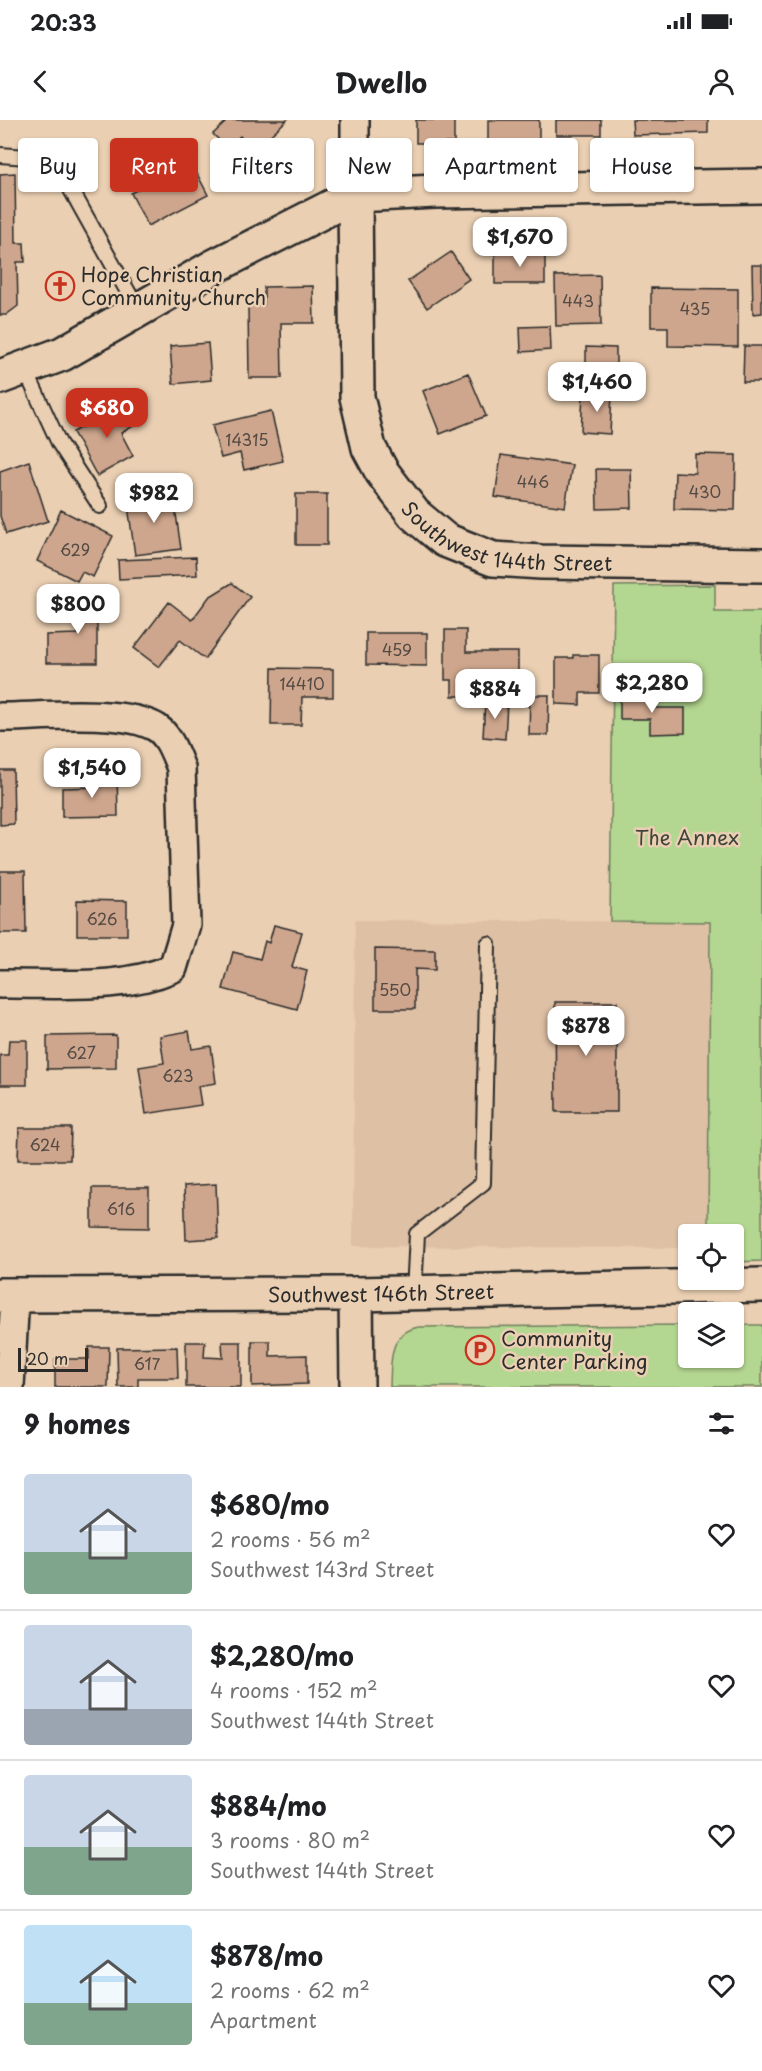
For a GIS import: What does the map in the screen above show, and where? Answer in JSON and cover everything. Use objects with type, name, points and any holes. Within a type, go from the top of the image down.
[{"type":"street","points":[[355,120],[355,195]]},
{"type":"street","points":[[13,373],[62,354],[213,267],[355,195],[435,191],[762,186]]},
{"type":"street","name":"Southwest 144th Street","points":[[355,195],[355,366],[362,421],[369,448],[382,472],[414,514],[446,540],[493,559],[762,565]]},
{"type":"street","points":[[0,717],[135,719],[158,729],[172,746],[181,768],[186,925],[173,968],[151,977],[124,982],[0,984]]},
{"type":"street","name":"Southwest 146th Street","points":[[8,1295],[356,1294],[762,1285]]},
{"type":"street","points":[[356,1294],[357,1387]]},
{"type":"street","points":[[8,1295],[10,1387]]},
{"type":"lane","points":[[0,155],[54,159],[138,310]]},
{"type":"lane","points":[[13,373],[100,506]]},
{"type":"lane","points":[[414,1293],[417,1234],[483,1182],[488,944]]},
{"type":"shaded area","points":[[355,920],[710,922],[708,1224],[678,1224],[678,1248],[353,1246]]},
{"type":"green space","name":"The Annex","points":[[715,585],[715,612],[762,612],[762,1261],[744,1262],[744,1224],[708,1224],[710,922],[610,921],[614,586]]},
{"type":"green space","points":[[678,1325],[678,1368],[744,1368],[744,1325],[762,1325],[762,1387],[390,1387],[391,1358],[396,1342],[409,1330],[419,1327]]},
{"type":"building","points":[[228,120],[287,120],[267,138],[242,138],[240,136],[238,138],[217,138],[213,134]]},
{"type":"building","points":[[416,120],[454,120],[454,138],[424,138],[424,143],[416,143]]},
{"type":"building","points":[[488,120],[539,120],[539,138],[488,138]]},
{"type":"building","points":[[556,120],[601,120],[601,135],[556,135]]},
{"type":"building","points":[[632,120],[708,120],[708,133],[633,135]]},
{"type":"building","points":[[15,173],[16,243],[24,243],[25,262],[17,262],[18,306],[6,315],[0,315],[0,174]]},
{"type":"building","points":[[198,176],[208,195],[148,226],[131,193],[198,192]]},
{"type":"building","points":[[495,251],[545,251],[545,284],[495,284]]},
{"type":"building","points":[[451,252],[469,279],[427,308],[408,281]]},
{"type":"building","points":[[752,265],[762,265],[762,313],[753,314]]},
{"type":"building","points":[[600,275],[601,325],[556,326],[555,276]]},
{"type":"building","points":[[313,286],[314,323],[281,323],[282,378],[249,378],[248,306],[264,305],[264,287]]},
{"type":"building","points":[[651,288],[738,289],[738,347],[668,346],[668,327],[651,327]]},
{"type":"building","points":[[550,326],[551,350],[521,352],[520,327]]},
{"type":"building","points":[[208,343],[211,380],[173,384],[170,346]]},
{"type":"building","points":[[744,346],[762,346],[762,382],[743,382]]},
{"type":"building","points":[[586,347],[616,348],[616,378],[586,378]]},
{"type":"building","points":[[468,373],[486,416],[440,434],[423,391]]},
{"type":"building","points":[[583,392],[612,393],[610,434],[581,432]]},
{"type":"building","points":[[126,403],[137,424],[121,433],[133,456],[97,476],[73,432]]},
{"type":"building","points":[[271,411],[283,461],[244,470],[240,453],[221,458],[212,425]]},
{"type":"building","points":[[695,454],[736,455],[735,510],[674,509],[675,472],[695,473]]},
{"type":"building","points":[[501,455],[572,465],[565,507],[495,497]]},
{"type":"building","points":[[29,461],[48,521],[6,534],[0,516],[0,471]]},
{"type":"building","points":[[596,469],[631,469],[632,508],[597,509]]},
{"type":"building","points":[[173,493],[181,549],[135,555],[127,499]]},
{"type":"building","points":[[296,494],[327,494],[327,545],[296,545]]},
{"type":"building","points":[[61,510],[113,536],[93,577],[82,572],[77,581],[37,561]]},
{"type":"building","points":[[196,557],[197,575],[119,579],[118,560]]},
{"type":"building","points":[[232,583],[250,597],[205,659],[180,640],[159,667],[134,648],[169,602],[192,620],[209,597]]},
{"type":"building","points":[[78,589],[97,589],[97,663],[46,663],[46,635],[78,634]]},
{"type":"building","points":[[445,630],[466,630],[466,652],[518,652],[518,674],[478,675],[478,696],[452,696],[452,680],[445,680]]},
{"type":"building","points":[[366,633],[427,633],[427,666],[366,665]]},
{"type":"building","points":[[573,655],[599,655],[599,693],[580,693],[580,705],[556,704],[556,658],[573,658]]},
{"type":"building","points":[[272,668],[333,669],[333,697],[302,697],[301,725],[271,725]]},
{"type":"building","points":[[652,693],[652,708],[685,708],[685,733],[650,734],[650,719],[620,719],[620,694]]},
{"type":"building","points":[[530,695],[549,695],[548,735],[529,735]]},
{"type":"building","points":[[485,702],[507,703],[505,739],[483,737]]},
{"type":"building","points":[[0,770],[13,770],[14,824],[0,825]]},
{"type":"building","points":[[99,772],[117,772],[118,816],[62,817],[62,788],[99,787]]},
{"type":"building","points":[[0,871],[25,871],[26,933],[0,933]]},
{"type":"building","points":[[77,900],[127,901],[127,935],[77,935]]},
{"type":"building","points":[[274,925],[302,932],[292,967],[307,971],[297,1009],[223,989],[233,952],[260,959],[265,941],[269,943]]},
{"type":"building","points":[[375,949],[435,950],[435,970],[415,969],[415,1009],[375,1009]]},
{"type":"building","points":[[555,1002],[617,1002],[617,1112],[556,1112]]},
{"type":"building","points":[[189,1031],[192,1049],[211,1046],[216,1083],[198,1086],[201,1105],[146,1114],[139,1067],[164,1063],[160,1036]]},
{"type":"building","points":[[116,1035],[116,1068],[47,1069],[47,1036]]},
{"type":"building","points":[[9,1040],[27,1040],[27,1085],[0,1085],[0,1055],[8,1055]]},
{"type":"building","points":[[19,1128],[71,1128],[70,1160],[18,1160]]},
{"type":"building","points":[[216,1184],[218,1238],[186,1240],[184,1186]]},
{"type":"building","points":[[92,1188],[149,1188],[149,1228],[92,1227]]},
{"type":"building","points":[[252,1341],[270,1341],[270,1356],[307,1355],[307,1384],[252,1386]]},
{"type":"building","points":[[186,1342],[205,1342],[204,1357],[223,1358],[222,1342],[241,1342],[241,1387],[186,1387]]},
{"type":"building","points":[[89,1347],[109,1347],[108,1387],[55,1387],[55,1359],[89,1359]]},
{"type":"building","points":[[177,1347],[178,1378],[138,1378],[138,1387],[118,1387],[117,1348]]},
{"type":"place","name":"Hope Christian Community Church","points":[[60,286]]},
{"type":"place","name":"Community Center Parking","points":[[480,1350]]}]
